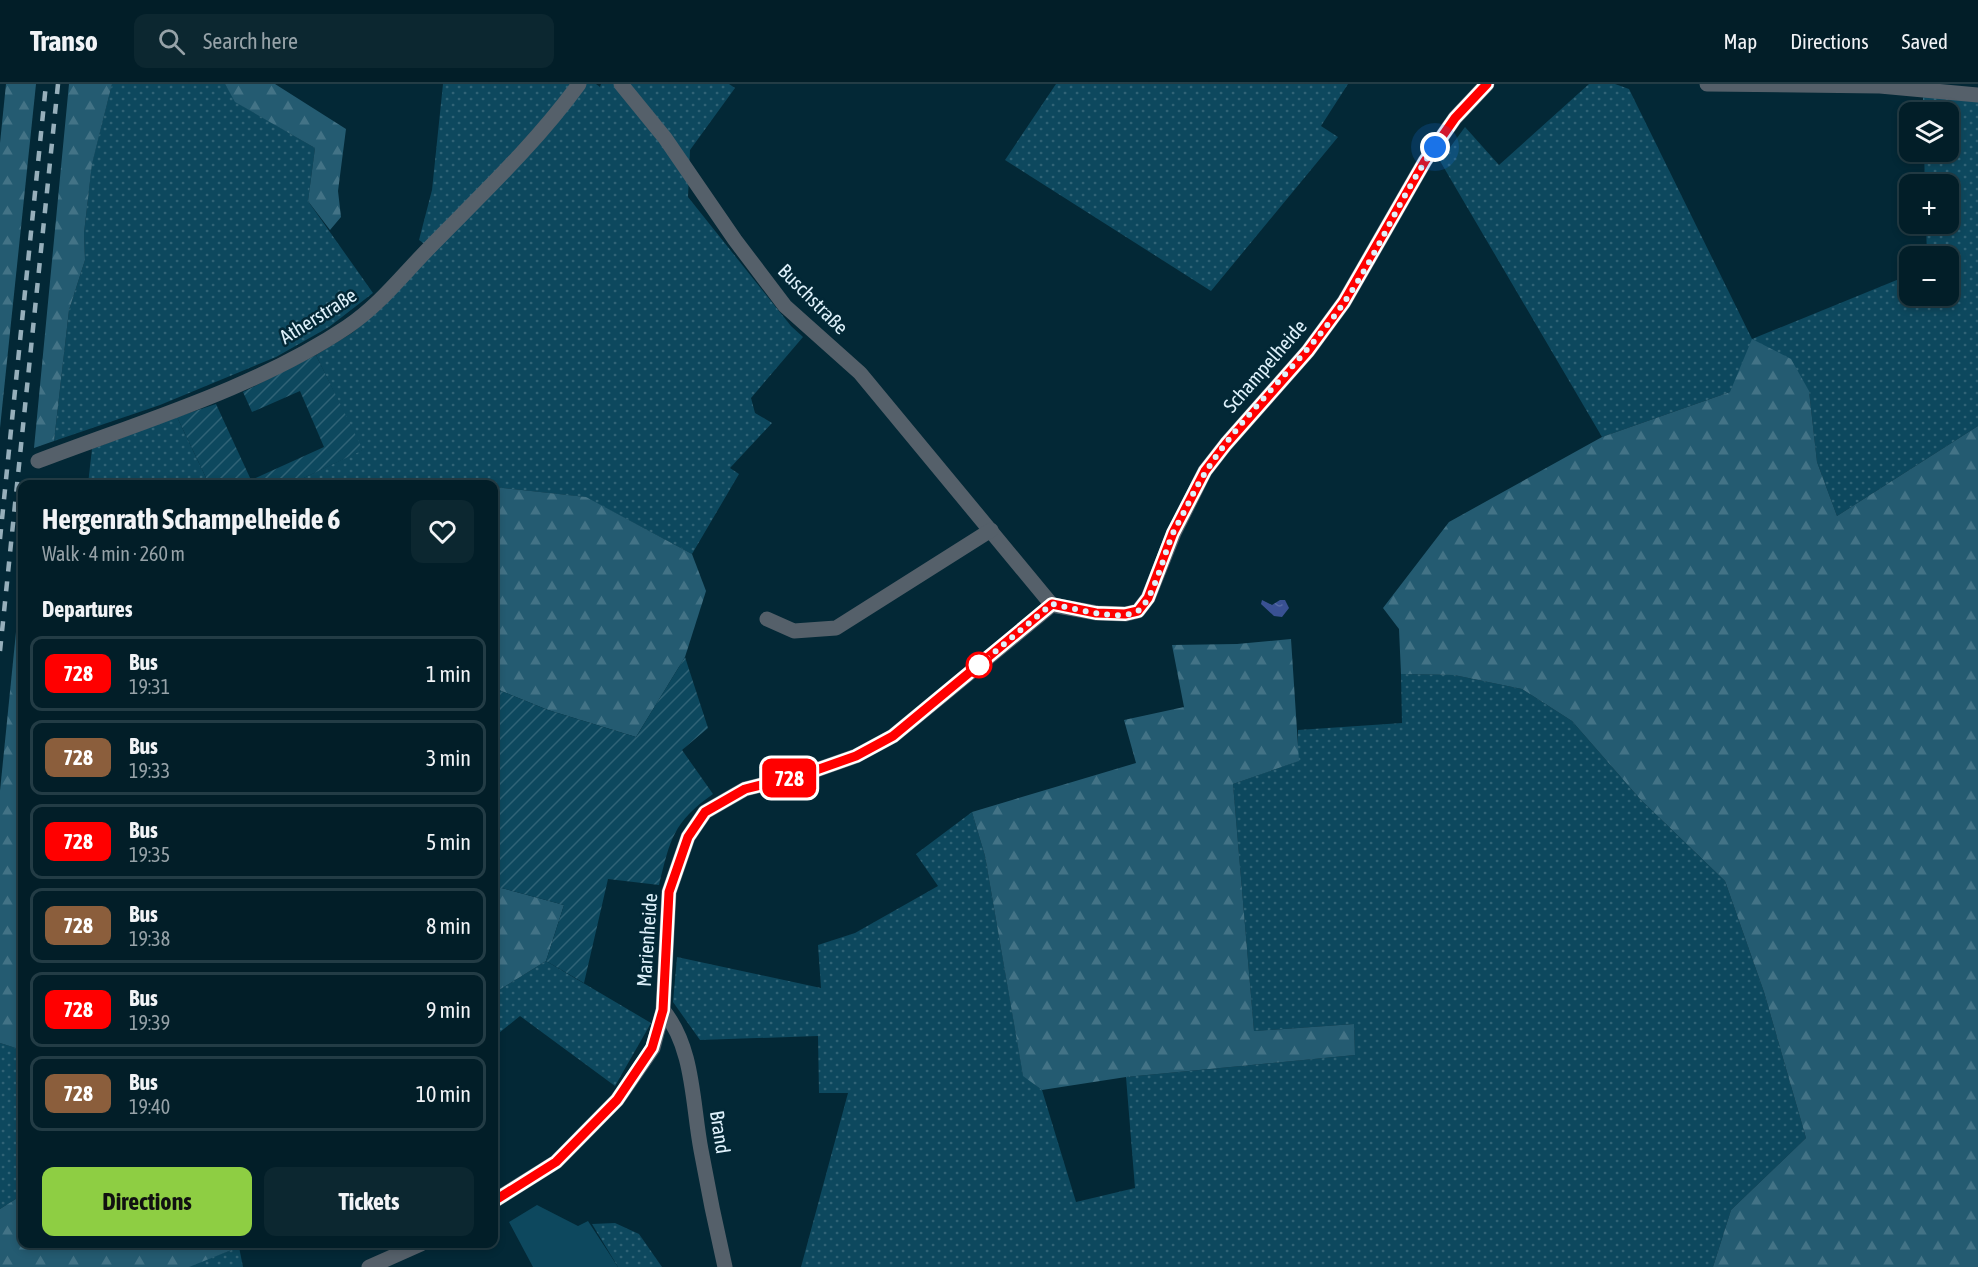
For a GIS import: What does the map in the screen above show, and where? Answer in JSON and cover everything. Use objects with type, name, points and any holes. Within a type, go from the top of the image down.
[{"type":"street","name":"Atherstraße","points":[[38,461],[228,388],[291,358],[348,326],[379,302],[520,155],[579,84]]},
{"type":"street","name":"Buschstraße","points":[[621,84],[665,138],[735,240],[785,306],[860,373],[1052,604]]},
{"type":"street","name":"Schampelheide","points":[[1052,604],[1096,613],[1125,614],[1138,611],[1148,598],[1173,533],[1205,471],[1308,351],[1344,302],[1425,161],[1455,118],[1487,84]]},
{"type":"street","points":[[1707,84],[1880,86],[1978,95]]},
{"type":"street","points":[[767,619],[794,631],[836,628],[991,530]]},
{"type":"street","name":"Marienheide","points":[[498,1198],[556,1162],[617,1100],[652,1048],[663,1010],[669,892],[688,837],[705,812],[745,789],[805,774],[856,756],[893,736],[1052,604]]},
{"type":"street","name":"Brand","points":[[663,1010],[676,1026],[686,1050],[708,1190],[725,1267]]},
{"type":"street","points":[[369,1267],[412,1248]]},
{"type":"shaded area","points":[[112,84],[225,84],[236,102],[315,148],[308,201],[373,293],[329,327],[276,357],[160,405],[54,441],[69,310],[85,260],[84,233],[92,163]]},
{"type":"shaded area","points":[[443,84],[596,84],[600,87],[601,84],[729,84],[735,88],[690,150],[688,197],[791,326],[803,337],[751,398],[755,413],[772,423],[730,468],[739,474],[692,554],[585,497],[498,487],[498,480],[299,480],[362,450],[316,355],[352,333],[384,306],[433,250],[419,240],[432,190]]},
{"type":"shaded area","points":[[1056,84],[1348,84],[1321,126],[1338,137],[1211,291],[1005,160]]},
{"type":"shaded area","points":[[1589,84],[1615,84],[1629,89],[1752,339],[1899,279],[1899,306],[1959,306],[1959,246],[1927,246],[1926,234],[1959,234],[1959,174],[1925,174],[1924,162],[1959,162],[1959,102],[1923,102],[1923,92],[1978,99],[1978,426],[1837,516],[1817,462],[1809,391],[1730,392],[1602,437],[1440,161],[1465,127],[1499,165]]},
{"type":"shaded area","points":[[316,355],[363,450],[299,480],[251,480],[324,447],[300,391],[252,412],[243,392]]},
{"type":"shaded area","points":[[216,404],[251,480],[207,480],[177,417]]},
{"type":"shaded area","points":[[177,417],[207,480],[88,480],[92,449]]},
{"type":"shaded area","points":[[685,657],[708,728],[682,750],[713,794],[689,814],[675,833],[666,856],[659,885],[608,879],[584,983],[546,961],[564,905],[498,887],[498,690],[548,710],[636,737]]},
{"type":"shaded area","points":[[1401,674],[1454,675],[1522,689],[1572,721],[1640,799],[1725,881],[1764,992],[1806,1138],[1731,1210],[1713,1267],[801,1267],[848,1093],[819,1093],[818,1036],[700,1040],[673,1002],[677,957],[821,988],[818,945],[855,933],[938,886],[916,854],[972,812],[985,856],[1023,1075],[1042,1090],[1076,1202],[1135,1188],[1126,1077],[1355,1055],[1354,1024],[1254,1031],[1233,784],[1298,761],[1298,730],[1402,723]]},
{"type":"shaded area","points":[[546,961],[651,1023],[615,1086],[520,1016],[498,1034],[498,991]]},
{"type":"shaded area","points":[[0,1043],[18,1049],[18,1198],[0,1209]]},
{"type":"shaded area","points":[[537,1205],[578,1226],[588,1221],[618,1267],[533,1267],[509,1222]]},
{"type":"shaded area","points":[[615,1223],[639,1234],[662,1267],[618,1267],[592,1224]]},
{"type":"shaded area","points":[[239,1248],[243,1267],[189,1267]]},
{"type":"green space","points":[[6,84],[36,84],[0,428],[0,143]]},
{"type":"green space","points":[[69,84],[112,84],[92,164],[84,233],[85,260],[69,310],[54,441],[34,448]]},
{"type":"green space","points":[[225,84],[275,84],[346,129],[338,191],[341,217],[330,230],[308,201],[315,148],[235,102]]},
{"type":"green space","points":[[1752,339],[1791,359],[1809,391],[1817,462],[1837,516],[1978,426],[1978,1267],[1713,1267],[1731,1210],[1806,1138],[1764,992],[1725,881],[1640,799],[1572,721],[1522,689],[1454,675],[1401,674],[1399,629],[1383,608],[1449,522],[1602,437],[1730,392]]},
{"type":"green space","points":[[498,487],[586,497],[692,554],[706,591],[685,657],[636,737],[548,710],[498,690]]},
{"type":"green space","points":[[17,622],[18,1049],[0,1043],[0,791]]},
{"type":"green space","points":[[1291,639],[1299,761],[1233,784],[1254,1031],[1354,1024],[1355,1055],[1126,1077],[1042,1090],[1023,1076],[985,856],[972,812],[1136,763],[1124,720],[1184,707],[1172,645],[1237,644]]},
{"type":"green space","points":[[498,887],[564,905],[546,961],[498,991]]},
{"type":"green space","points":[[18,1198],[18,1248],[236,1248],[189,1267],[0,1267],[0,1209]]},
{"type":"water","points":[[1262,600],[1272,605],[1285,600],[1289,608],[1282,617],[1274,616],[1261,604]]},
{"type":"railway","points":[[0,539],[46,84]]},
{"type":"railway","points":[[0,651],[58,84]]},
{"type":"bus line","name":"728","points":[[498,1198],[556,1162],[617,1100],[652,1048],[663,1010],[669,892],[688,837],[705,812],[745,789],[805,774],[856,756],[893,736],[1052,604],[1096,613],[1125,614],[1138,611],[1148,598],[1173,533],[1205,471],[1308,351],[1344,302],[1383,239],[1425,161],[1455,118],[1487,84]]},
{"type":"route","points":[[979,665],[1052,604],[1096,613],[1125,614],[1138,611],[1148,598],[1173,533],[1205,471],[1308,351],[1344,302],[1435,147]]}]
